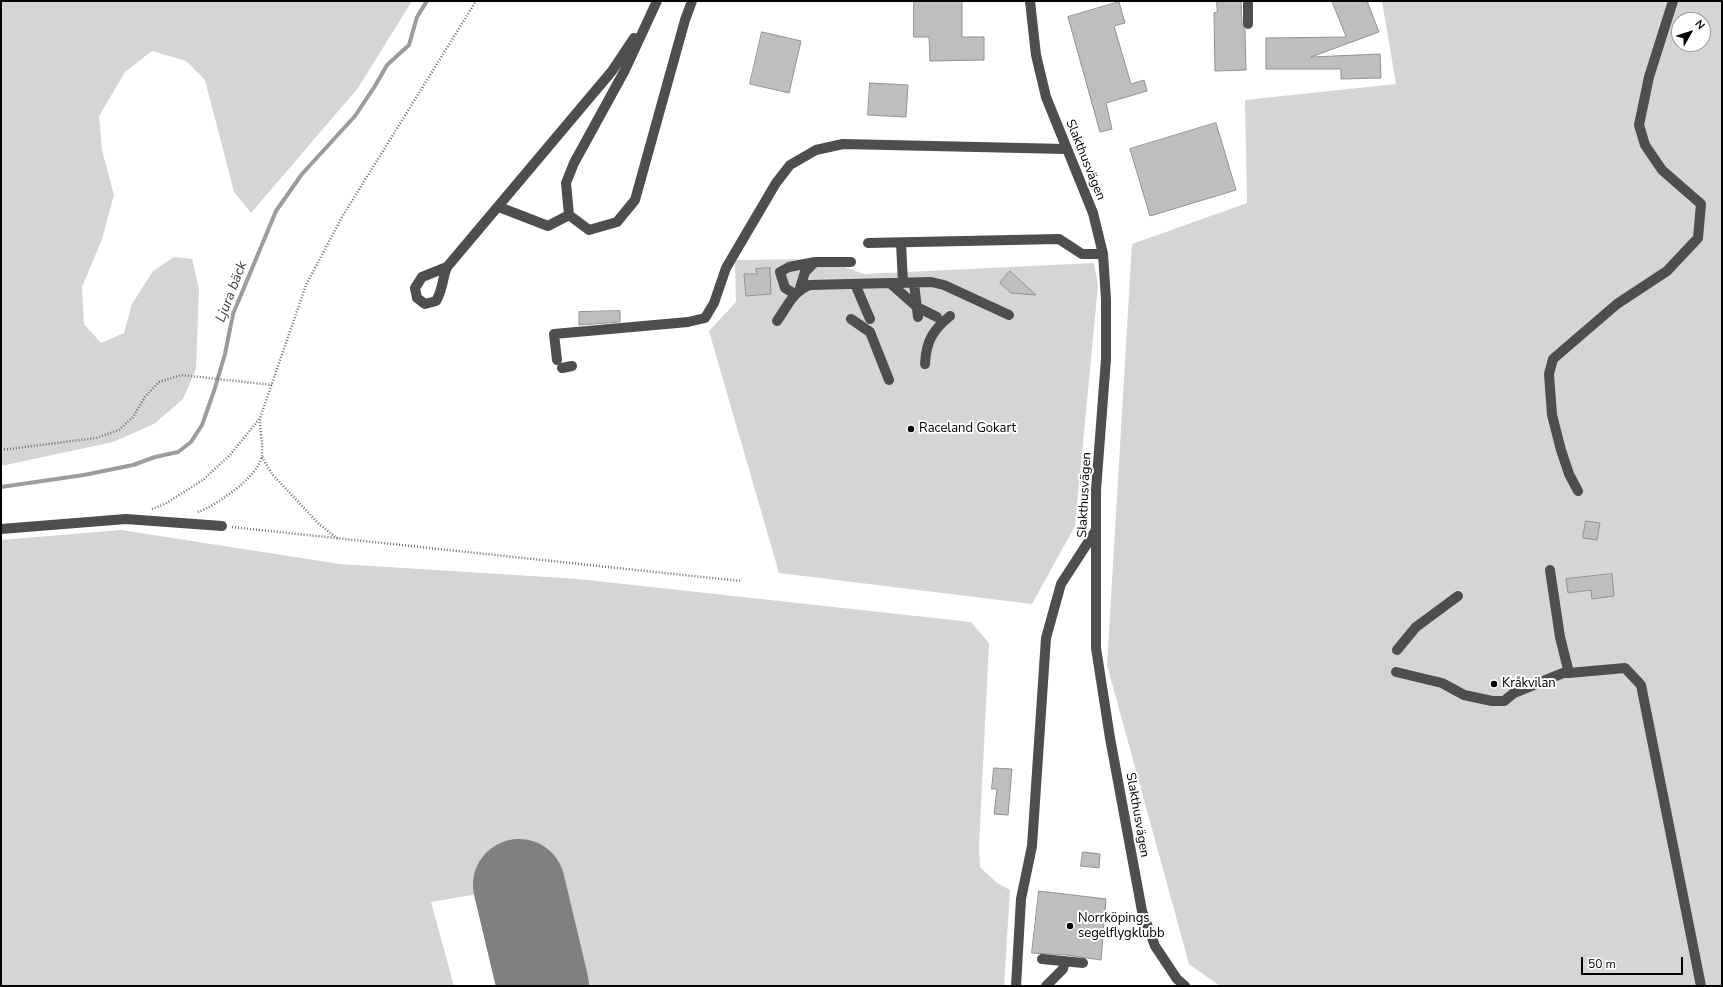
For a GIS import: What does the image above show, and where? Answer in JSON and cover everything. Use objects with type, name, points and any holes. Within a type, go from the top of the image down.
[{"type":"street","points":[[657,3],[625,70],[574,163],[566,183],[569,215],[588,230],[617,222],[634,200],[685,20],[692,1]]},
{"type":"street","name":"Slakthusvägen","points":[[1030,1],[1036,55],[1046,97],[1093,213],[1104,254],[1106,359],[1096,490],[1096,648],[1110,738],[1142,912],[1155,946],[1178,979],[1185,986]]},
{"type":"street","points":[[1248,1],[1248,24]]},
{"type":"street","points":[[1578,492],[1569,474],[1552,415],[1549,374],[1554,359],[1617,304],[1667,271],[1698,238],[1701,204],[1662,170],[1645,145],[1639,125],[1649,77],[1673,1]]},
{"type":"street","points":[[447,267],[500,207],[612,71],[657,3]]},
{"type":"street","points":[[564,365],[554,334],[688,322],[705,318],[714,303],[726,268],[776,183],[790,165],[816,150],[843,144],[1066,149]]},
{"type":"street","points":[[500,207],[548,226],[569,215]]},
{"type":"street","points":[[868,243],[1059,239],[1082,254],[1104,254]]},
{"type":"street","points":[[901,243],[903,283]]},
{"type":"street","points":[[777,322],[798,291],[805,272],[815,262]]},
{"type":"street","points":[[851,262],[815,262],[789,267],[780,272],[785,288],[798,291],[810,285],[931,282],[944,285],[1009,314]]},
{"type":"street","points":[[914,282],[918,317]]},
{"type":"street","points":[[890,283],[917,307],[937,317]]},
{"type":"street","points":[[855,284],[870,319]]},
{"type":"street","points":[[925,364],[926,350],[935,328],[950,316]]},
{"type":"street","points":[[851,319],[870,332],[889,380]]},
{"type":"street","points":[[1,529],[126,519],[222,526]]},
{"type":"street","points":[[1016,986],[1021,899],[1032,846],[1046,638],[1060,584],[1096,530]]},
{"type":"street","points":[[1550,570],[1560,637],[1570,673]]},
{"type":"street","points":[[1397,650],[1416,627],[1458,596]]},
{"type":"street","points":[[1396,672],[1442,683],[1464,695],[1492,701],[1504,701],[1514,693],[1563,672],[1570,673],[1625,668],[1641,684],[1701,986]]},
{"type":"street","points":[[1042,959],[1084,963]]},
{"type":"street","points":[[1046,986],[1063,970],[1065,961]]},
{"type":"path","points":[[146,512],[165,504],[203,480],[230,455],[260,418],[306,285],[338,224],[476,1]]},
{"type":"path","points":[[1,450],[96,438],[119,430],[133,417],[144,397],[159,382],[181,375],[237,383],[272,385]]},
{"type":"path","points":[[260,418],[262,457],[272,474],[318,524],[340,540]]},
{"type":"path","points":[[195,513],[238,488],[253,475],[262,457]]},
{"type":"path","points":[[222,526],[340,540],[740,581]]},
{"type":"shaded area","points":[[1,1],[412,1],[358,88],[251,213],[234,192],[205,80],[186,61],[152,51],[125,72],[99,116],[102,150],[114,195],[102,239],[82,287],[84,324],[101,343],[124,333],[132,304],[153,271],[174,257],[192,259],[199,289],[196,369],[183,399],[154,424],[113,442],[1,466]]},
{"type":"shaded area","points":[[1382,1],[1722,1],[1722,986],[1220,986],[1189,964],[1107,665],[1132,244],[1247,203],[1245,100],[1396,84]]},
{"type":"shaded area","name":"Raceland Gokart","points":[[822,259],[864,274],[1094,263],[1098,286],[1075,526],[1032,604],[779,573],[709,331],[736,302],[735,260]]},
{"type":"shaded area","points":[[121,530],[340,564],[578,579],[971,622],[989,643],[979,846],[980,867],[997,883],[1010,890],[1004,986],[580,986],[553,877],[484,893],[431,902],[454,986],[1,986],[1,540]]},
{"type":"building","points":[[914,1],[962,1],[962,37],[984,37],[984,60],[930,61],[929,37],[914,37]]},
{"type":"building","points":[[1217,1],[1241,1],[1242,24],[1245,30],[1246,70],[1215,71],[1214,13],[1217,12]]},
{"type":"building","points":[[1332,1],[1367,1],[1379,32],[1311,57],[1380,54],[1381,78],[1341,79],[1341,69],[1266,69],[1266,38],[1346,37]]},
{"type":"building","points":[[1119,2],[1125,23],[1114,26],[1131,84],[1144,80],[1147,91],[1106,103],[1112,129],[1100,132],[1068,17]]},
{"type":"building","points":[[762,32],[801,41],[789,93],[750,84]]},
{"type":"building","points":[[870,83],[908,85],[906,117],[868,115]]},
{"type":"building","points":[[1216,123],[1236,190],[1150,216],[1130,149]]},
{"type":"building","points":[[770,268],[771,294],[746,296],[744,274],[757,274],[756,269]]},
{"type":"building","points":[[1010,271],[1036,295],[1011,293],[1000,283]]},
{"type":"building","points":[[620,311],[620,322],[579,325],[579,312]]},
{"type":"building","points":[[1586,521],[1600,523],[1597,540],[1583,538]]},
{"type":"building","points":[[1612,574],[1614,596],[1592,599],[1591,590],[1568,593],[1566,579]]},
{"type":"building","points":[[994,768],[1012,769],[1008,815],[994,814],[997,789],[992,789]]},
{"type":"building","points":[[1083,852],[1100,854],[1099,868],[1081,866]]},
{"type":"building","name":"Norrköpings segelflygklubb","points":[[1039,891],[1106,899],[1101,960],[1066,955],[1032,953]]},
{"type":"waterway","name":"Ljura bäck","points":[[1,487],[84,475],[133,465],[155,457],[178,452],[191,442],[202,425],[214,391],[225,354],[233,314],[276,211],[302,174],[355,116],[387,65],[409,45],[417,17],[427,1]]},
{"type":"runway","points":[[519,885],[543,986]]},
{"type":"place","name":"Raceland Gokart","points":[[911,429]]},
{"type":"place","name":"Kråkvilan","points":[[1494,684]]},
{"type":"place","name":"Norrköpings segelflygklubb","points":[[1070,926]]}]
